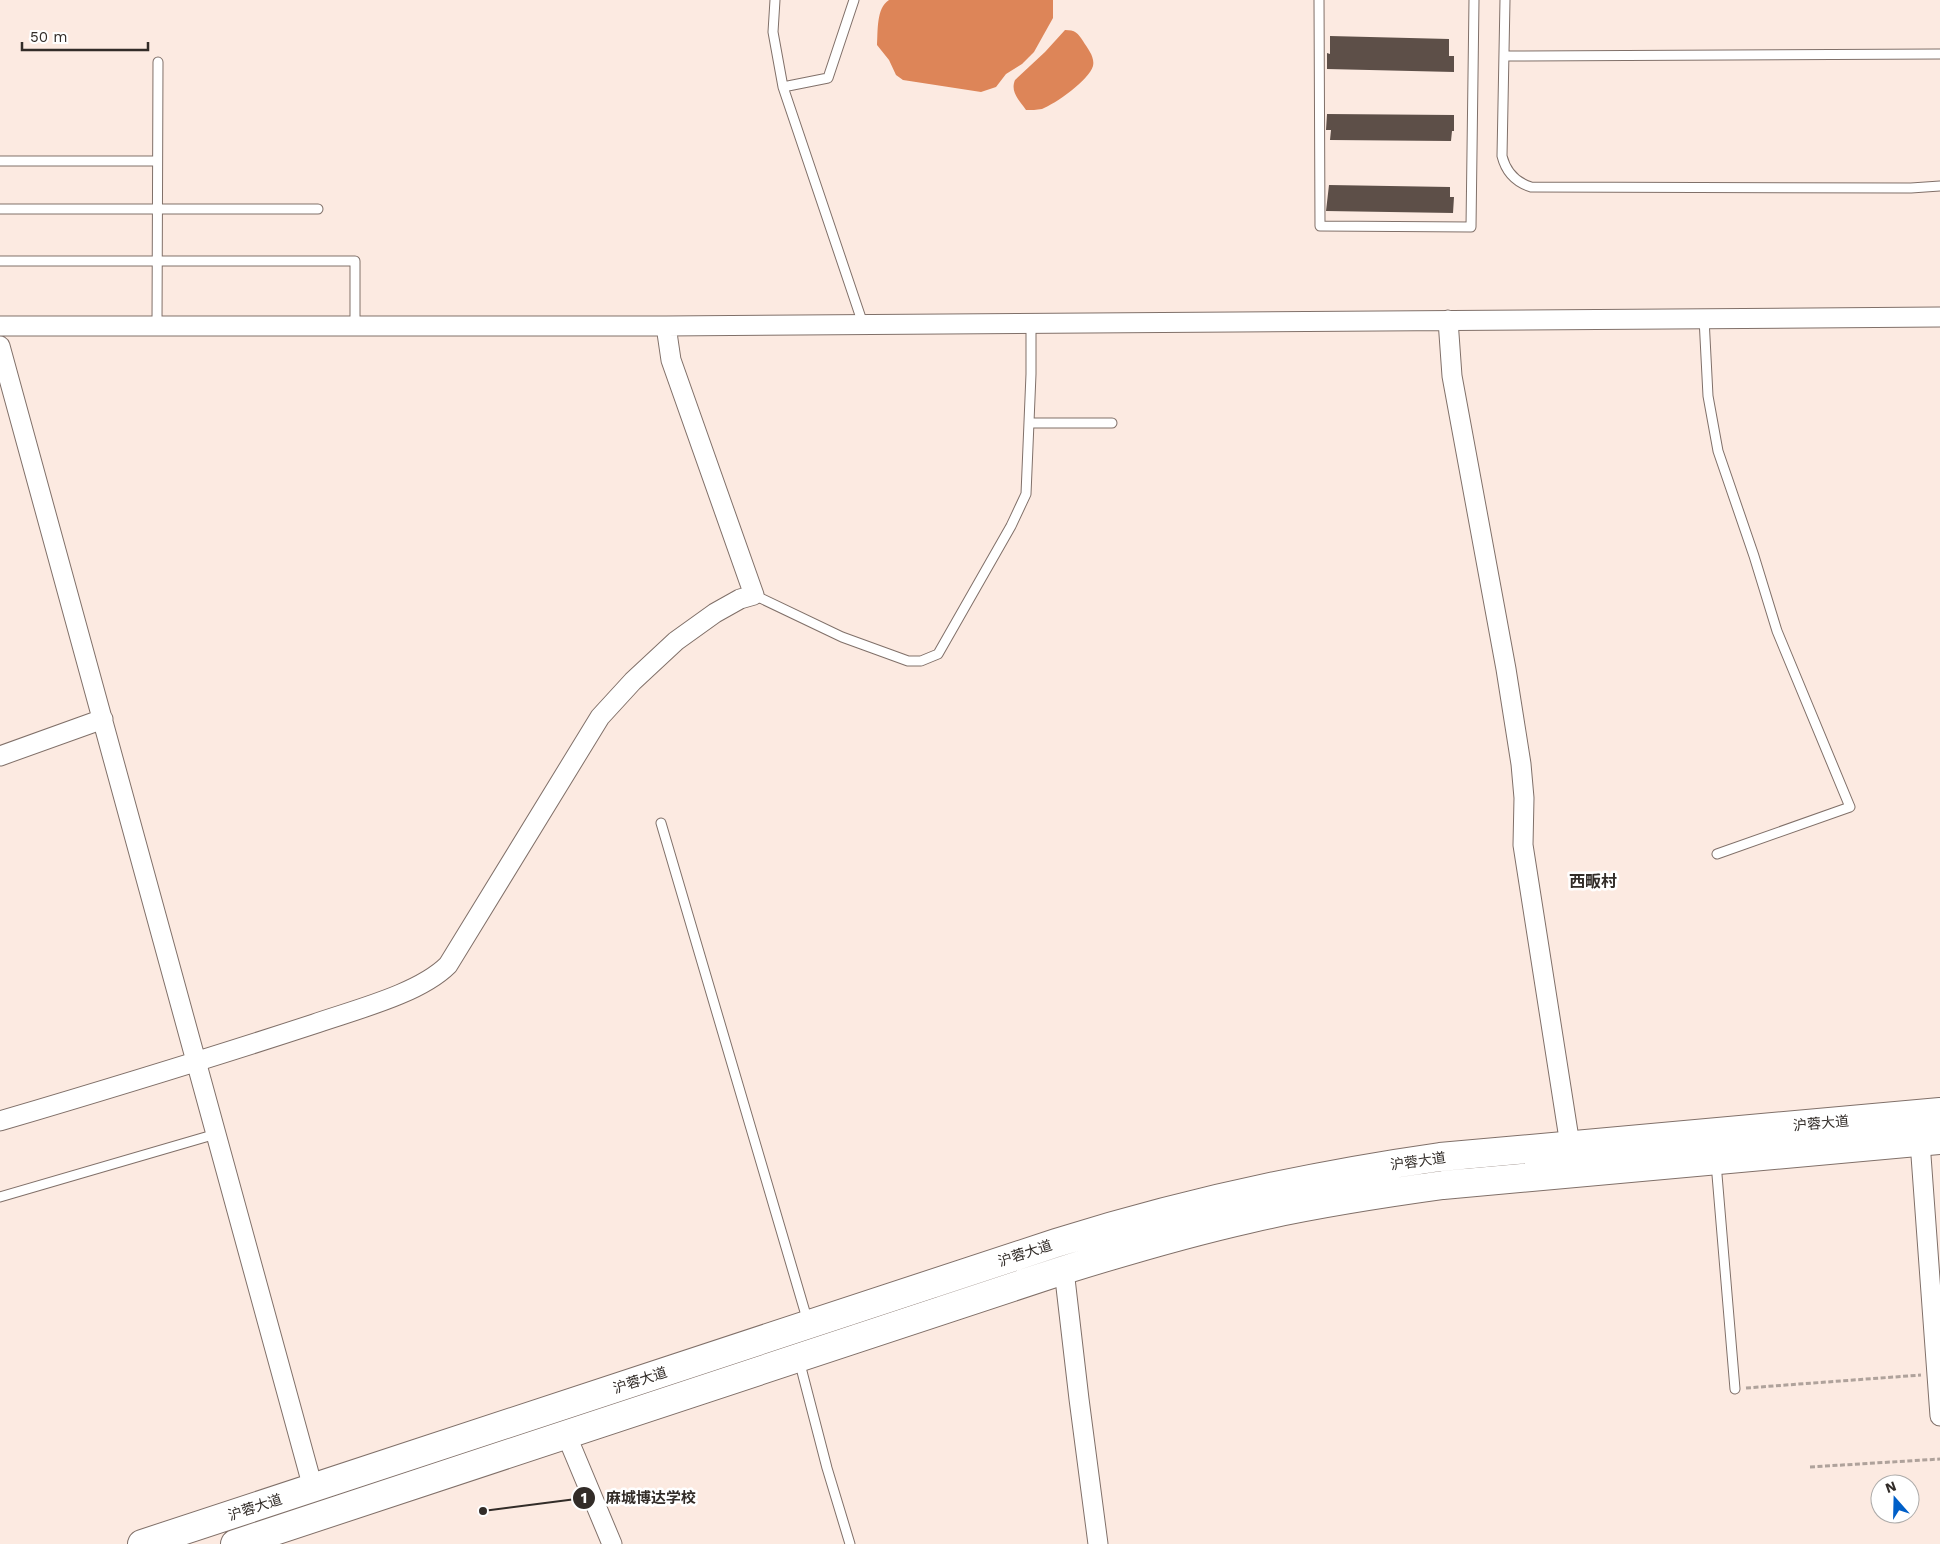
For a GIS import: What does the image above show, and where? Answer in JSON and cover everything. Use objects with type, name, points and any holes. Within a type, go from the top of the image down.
[{"type":"main road","name":"沪蓉大道","points":[[142,1544],[1118,1224],[1243,1192],[1374,1166],[1440,1157],[1940,1112]]},
{"type":"main road","name":"沪蓉大道","points":[[238,1544],[1064,1270],[1134,1248],[1249,1218],[1378,1194],[1443,1185],[1930,1141]]},
{"type":"street","points":[[0,326],[666,326],[1940,317]]},
{"type":"street","points":[[1448,320],[1452,376],[1506,669],[1521,764],[1524,798],[1523,845],[1570,1145]]},
{"type":"street","points":[[0,1121],[197,1063],[366,1006],[419,986],[441,972],[454,958],[600,717],[633,681],[676,641],[740,599],[754,595],[671,360],[666,326]]},
{"type":"street","points":[[0,346],[313,1488]]},
{"type":"street","points":[[0,756],[103,719]]},
{"type":"street","points":[[1930,1141],[1940,1416]]},
{"type":"street","points":[[1064,1270],[1098,1544]]},
{"type":"street","points":[[566,1434],[612,1544]]},
{"type":"lane","points":[[776,0],[773,32],[783,87],[863,324]]},
{"type":"lane","points":[[783,87],[828,78],[854,0]]},
{"type":"lane","points":[[1319,0],[1320,226],[1471,227],[1474,0]]},
{"type":"lane","points":[[1505,0],[1502,156],[1507,171],[1524,185],[1541,187],[1911,188],[1940,186]]},
{"type":"lane","points":[[1504,56],[1940,54]]},
{"type":"lane","points":[[156,326],[158,62]]},
{"type":"lane","points":[[0,160],[157,160]]},
{"type":"lane","points":[[0,209],[318,209]]},
{"type":"lane","points":[[0,260],[356,261],[355,326]]},
{"type":"lane","points":[[1704,318],[1708,396],[1718,452],[1778,631],[1850,807],[1717,854]]},
{"type":"lane","points":[[754,595],[842,637],[908,661],[921,661],[938,654],[1011,526],[1026,494],[1031,323]]},
{"type":"lane","points":[[1029,423],[1112,423]]},
{"type":"lane","points":[[661,823],[809,1324]]},
{"type":"lane","points":[[0,1197],[216,1134]]},
{"type":"lane","points":[[1716,1160],[1735,1389]]},
{"type":"lane","points":[[798,1358],[827,1468],[850,1544]]},
{"type":"path","points":[[1735,1389],[1937,1374]]},
{"type":"path","points":[[1810,1468],[1940,1458]]},
{"type":"shaded area","points":[[889,0],[1053,0],[1053,18],[1034,52],[1022,64],[1006,74],[996,87],[981,92],[903,80],[896,75],[889,60],[877,45],[880,14]]},
{"type":"shaded area","points":[[1065,30],[1076,32],[1092,56],[1093,66],[1079,84],[1055,102],[1042,109],[1026,110],[1014,92],[1015,80]]},
{"type":"building","points":[[1330,36],[1449,39],[1449,56],[1454,56],[1454,72],[1327,69],[1327,53],[1330,54]]},
{"type":"building","points":[[1327,114],[1454,115],[1454,131],[1452,131],[1451,141],[1330,140],[1331,130],[1326,130]]},
{"type":"building","points":[[1329,185],[1450,187],[1450,197],[1454,197],[1453,213],[1326,211]]},
{"type":"place","name":"麻城博达学校","points":[[483,1511]]},
{"type":"district","name":"西畈村","points":[[1593,881]]}]
